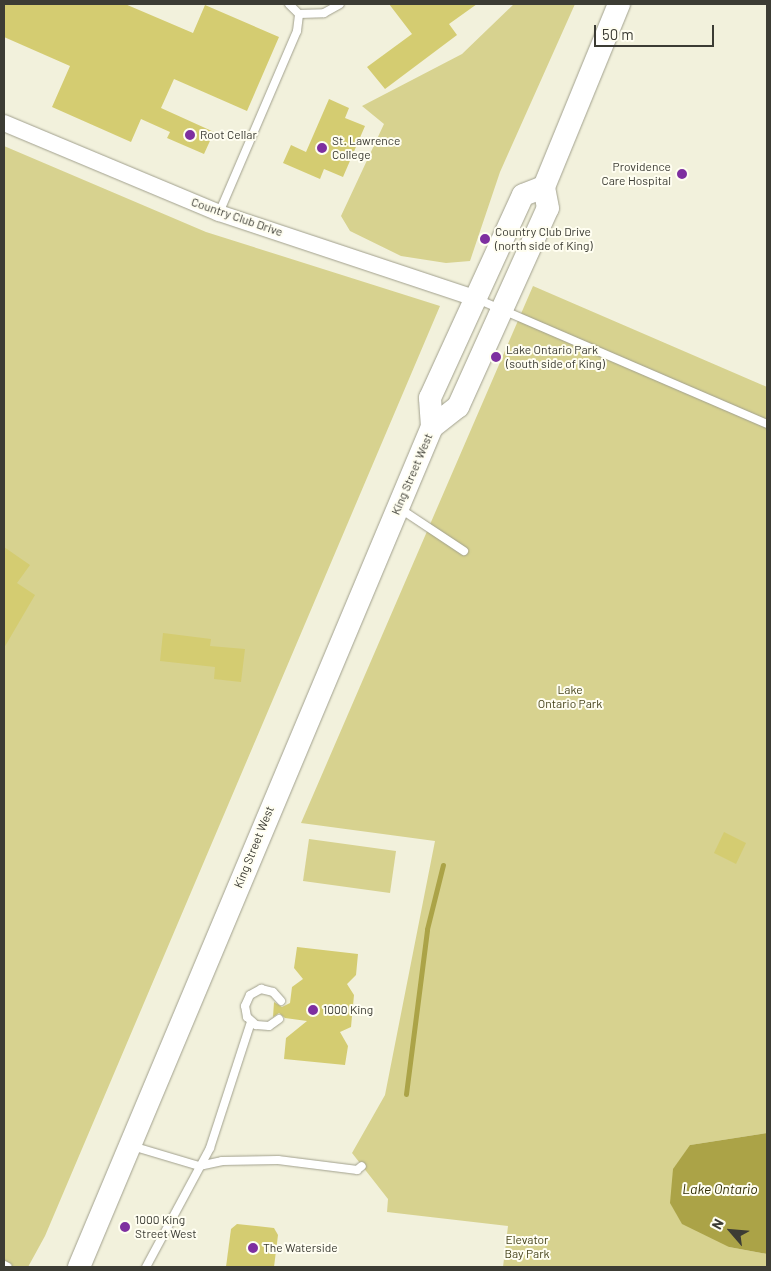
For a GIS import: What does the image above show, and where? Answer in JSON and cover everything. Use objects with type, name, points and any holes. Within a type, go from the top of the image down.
[{"type":"main road","name":"King Street West","points":[[79,1267],[132,1146],[397,507],[432,428],[458,407],[500,310],[548,208],[544,187],[619,4]]},
{"type":"main road","name":"King Street West","points":[[432,428],[430,398],[475,298],[523,195],[544,187]]},
{"type":"street","name":"Country Club Drive","points":[[4,122],[219,214],[475,298]]},
{"type":"lane","points":[[219,214],[297,31],[298,14],[289,4]]},
{"type":"lane","points":[[298,14],[324,13],[340,4]]},
{"type":"lane","points":[[475,298],[767,424]]},
{"type":"lane","points":[[397,507],[464,551]]},
{"type":"lane","points":[[146,1267],[210,1148],[251,1022],[245,1006],[255,991],[273,992],[281,1001]]},
{"type":"lane","points":[[251,1022],[268,1026],[279,1019]]},
{"type":"lane","points":[[132,1146],[200,1166],[222,1161],[278,1160],[357,1170],[362,1166]]},
{"type":"lane","points":[[4,1265],[8,1267]]},
{"type":"green space","points":[[514,4],[575,4],[500,172],[470,261],[446,263],[401,256],[350,231],[341,216],[384,124],[362,106],[462,54]]},
{"type":"green space","points":[[4,146],[206,232],[440,306],[45,1236],[28,1267],[4,1267]]},
{"type":"green space","name":"Lake Ontario Park","points":[[533,286],[767,387],[767,1133],[690,1145],[729,1247],[767,1254],[767,1267],[503,1267],[508,1226],[387,1212],[388,1199],[352,1153],[385,1095],[435,841],[301,823]]},
{"type":"green space","points":[[309,839],[396,851],[390,893],[303,881]]},
{"type":"water","name":"Lake Ontario","points":[[767,1133],[767,1254],[729,1247],[682,1224],[670,1203],[673,1169],[690,1145]]},
{"type":"building","points":[[4,4],[125,4],[193,33],[205,5],[279,37],[247,111],[174,79],[161,108],[214,132],[204,154],[167,138],[170,132],[141,119],[131,142],[52,107],[70,66],[4,37]]},
{"type":"building","points":[[389,4],[477,4],[449,24],[457,35],[385,89],[367,67],[412,34]]},
{"type":"building","points":[[329,99],[349,108],[345,118],[365,126],[343,177],[324,169],[320,179],[283,163],[291,145],[306,152]]},
{"type":"building","points":[[4,547],[30,565],[17,583],[35,595],[4,648]]},
{"type":"building","points":[[163,633],[211,639],[210,646],[245,649],[241,682],[214,679],[215,667],[160,661]]},
{"type":"building","points":[[724,832],[746,843],[736,864],[714,853]]},
{"type":"building","name":"1000 King","points":[[297,947],[358,954],[356,975],[347,984],[354,995],[351,1027],[340,1032],[348,1046],[345,1065],[284,1059],[286,1038],[307,1021],[285,1018],[279,1013],[273,1017],[274,1002],[282,1007],[290,1003],[292,987],[303,979],[294,968]]},
{"type":"building","name":"The Waterside","points":[[237,1224],[274,1228],[278,1235],[274,1267],[226,1267],[231,1229]]},
{"type":"waterway","points":[[406,1094],[427,929],[443,865]]},
{"type":"place","name":"Root Cellar","points":[[190,135]]},
{"type":"place","name":"St. Lawrence College","points":[[322,148]]},
{"type":"place","name":"Providence Care Hospital","points":[[682,174]]},
{"type":"place","name":"Country Club Drive (north side of King)","points":[[485,239]]},
{"type":"place","name":"Lake Ontario Park (south side of King)","points":[[496,357]]},
{"type":"place","name":"1000 King","points":[[313,1010]]},
{"type":"place","name":"1000 King Street West","points":[[125,1227]]},
{"type":"place","name":"The Waterside","points":[[253,1248]]},
{"type":"park label","name":"Elevator Bay Park","points":[[527,1247]]}]
